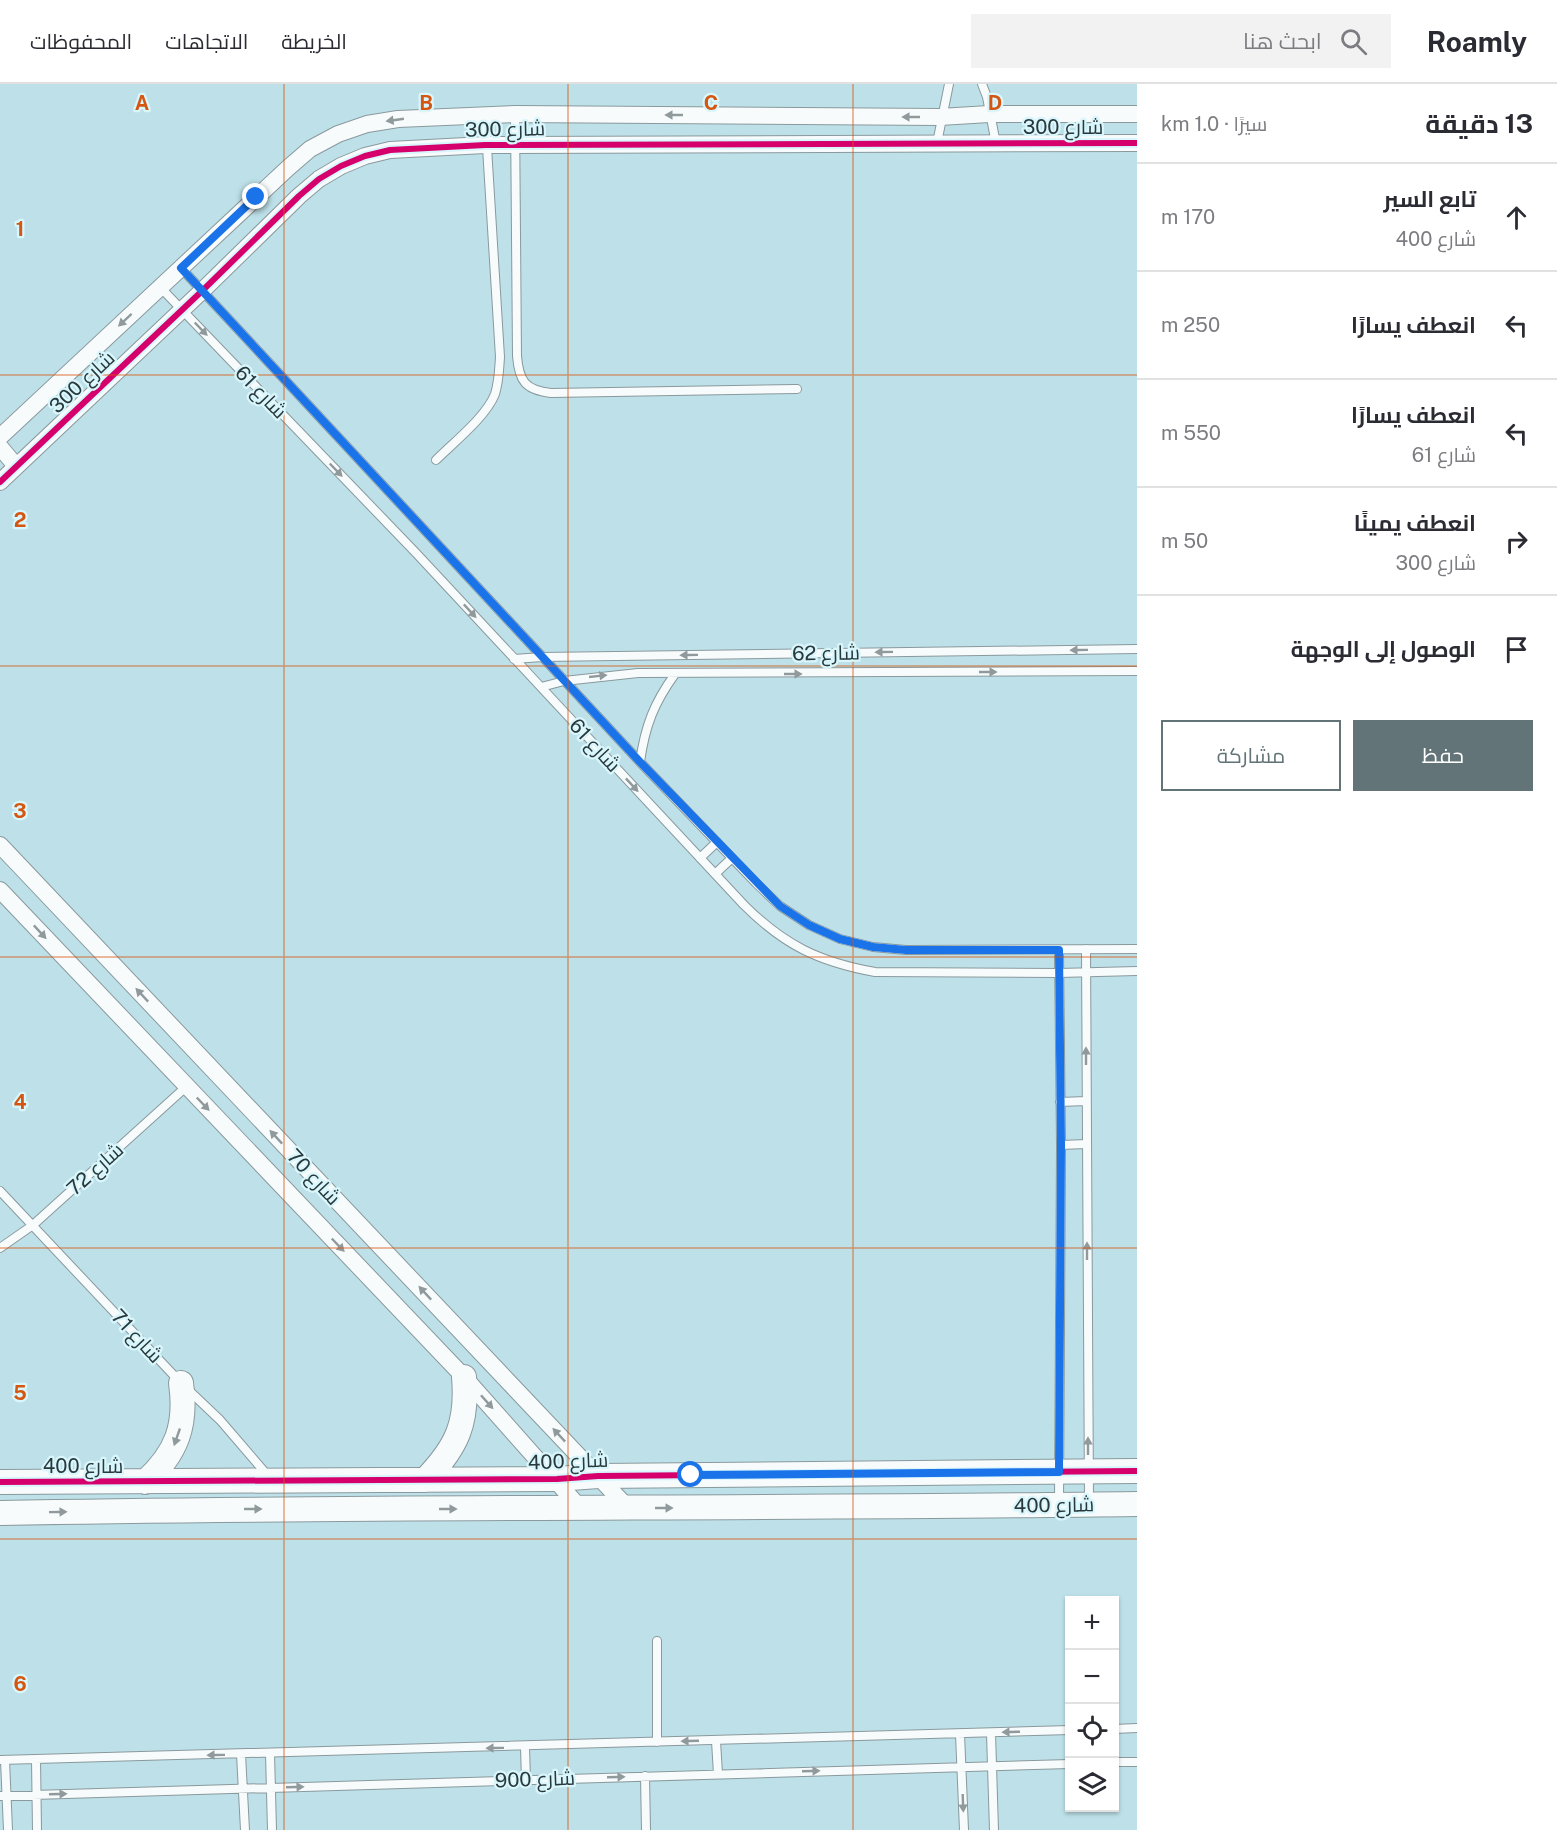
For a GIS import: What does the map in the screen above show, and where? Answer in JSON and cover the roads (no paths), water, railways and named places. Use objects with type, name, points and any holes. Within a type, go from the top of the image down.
[{"type":"street","name":"شارع 300","points":[[0,437],[310,149],[338,134],[367,124],[398,119],[515,114],[940,117],[989,114],[1137,114]]},
{"type":"street","name":"شارع 300","points":[[0,482],[299,196],[319,179],[365,156],[390,150],[485,145],[1137,143]]},
{"type":"street","points":[[0,447],[16,466]]},
{"type":"street","name":"شارع 70","points":[[0,846],[628,1508]]},
{"type":"street","name":"شارع 70","points":[[0,890],[464,1377],[557,1479],[581,1509]]},
{"type":"street","points":[[425,1480],[443,1462],[455,1443],[463,1422],[466,1399],[464,1377]]},
{"type":"street","points":[[145,1482],[159,1470],[170,1455],[178,1438],[182,1420],[181,1383]]},
{"type":"street","name":"شارع 400","points":[[0,1482],[273,1482],[557,1479],[598,1476],[1137,1471]]},
{"type":"street","name":"شارع 400","points":[[0,1513],[220,1509],[581,1509],[1137,1504]]},
{"type":"lane","points":[[937,143],[940,117],[949,84]]},
{"type":"lane","points":[[982,84],[987,97],[996,144]]},
{"type":"lane","points":[[515,114],[517,356],[518,370],[523,382],[536,391],[551,393],[797,389]]},
{"type":"lane","points":[[436,460],[483,412],[494,396],[499,377],[500,357],[484,115]]},
{"type":"lane","name":"شارع 61","points":[[181,268],[640,762],[780,906],[809,925],[840,939],[873,947],[906,950],[1137,949]]},
{"type":"lane","name":"شارع 61","points":[[160,287],[416,553],[715,874],[765,926],[790,944],[846,967],[875,972],[1137,972]]},
{"type":"lane","name":"شارع 62","points":[[514,659],[1137,649]]},
{"type":"lane","name":"شارع 62","points":[[541,687],[564,681],[638,673],[1137,671]]},
{"type":"lane","points":[[640,762],[643,738],[650,715],[661,693],[675,674]]},
{"type":"lane","points":[[700,858],[717,842]]},
{"type":"lane","points":[[715,874],[732,858]]},
{"type":"lane","points":[[1086,949],[1089,1504]]},
{"type":"lane","points":[[1059,950],[1061,1145],[1059,1505]]},
{"type":"lane","name":"شارع 72","points":[[0,1248],[33,1225],[187,1086]]},
{"type":"lane","points":[[1060,1102],[1086,1101]]},
{"type":"lane","points":[[1061,1145],[1086,1144]]},
{"type":"lane","name":"شارع 71","points":[[0,1191],[181,1383],[220,1420],[273,1482]]},
{"type":"lane","points":[[657,1641],[657,1742]]},
{"type":"lane","points":[[1119,1729],[1137,1728]]},
{"type":"lane","name":"شارع 900","points":[[2,1760],[1065,1730]]},
{"type":"lane","points":[[991,1733],[994,1830]]},
{"type":"lane","points":[[960,1734],[964,1830]]},
{"type":"lane","points":[[716,1741],[718,1774]]},
{"type":"lane","points":[[525,1747],[526,1780]]},
{"type":"lane","points":[[270,1753],[272,1830]]},
{"type":"lane","points":[[241,1754],[245,1830]]},
{"type":"lane","points":[[36,1759],[38,1830]]},
{"type":"lane","points":[[2,1760],[3,1796],[8,1830]]},
{"type":"lane","points":[[1119,1762],[1137,1761]]},
{"type":"lane","name":"شارع 900","points":[[3,1796],[1065,1764]]},
{"type":"lane","points":[[645,1776],[646,1830]]}]
